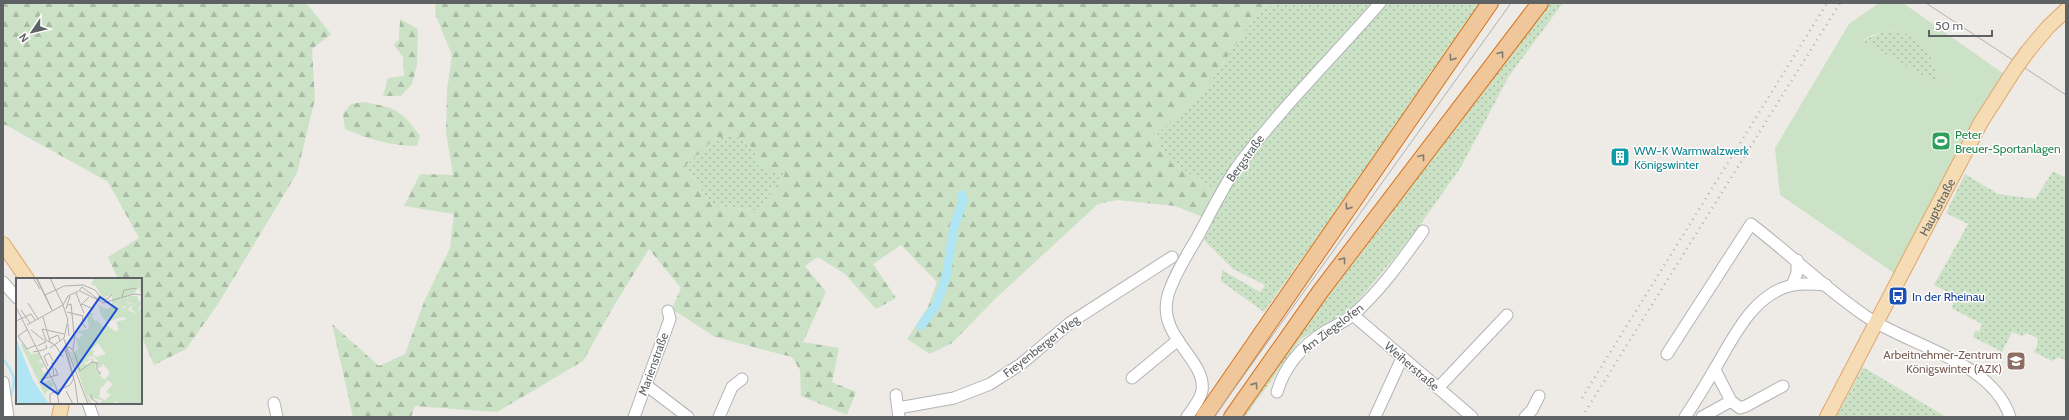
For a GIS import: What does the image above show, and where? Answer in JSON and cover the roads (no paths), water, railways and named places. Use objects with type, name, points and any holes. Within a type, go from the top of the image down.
[{"type":"highway","points":[[1204,417],[1490,3]]},
{"type":"highway","points":[[1232,417],[1324,286],[1540,3]]},
{"type":"main road","name":"Hauptstraße","points":[[1827,417],[1981,122],[2028,51],[2048,27],[2066,10]]},
{"type":"main road","points":[[3,244],[26,278]]},
{"type":"main road","points":[[59,417],[62,404]]},
{"type":"street","name":"Bergstraße","points":[[1187,417],[1202,391],[1202,380],[1170,326],[1166,313],[1168,294],[1222,190],[1271,123],[1380,3]]},
{"type":"street","points":[[1668,354],[1751,224],[1867,317],[1945,356],[1988,383],[2000,395],[2010,417]]},
{"type":"street","name":"Am Ziegelofen","points":[[1277,392],[1282,375],[1292,359],[1312,341],[1353,315],[1376,292],[1423,231]]},
{"type":"street","name":"Freyenberger Weg","points":[[898,413],[954,398],[990,384],[1021,364],[1071,322],[1172,257]]},
{"type":"street","points":[[1792,285],[1797,273],[1797,260]]},
{"type":"street","points":[[3,282],[16,297]]},
{"type":"street","points":[[1685,417],[1747,316],[1775,292],[1792,285],[1809,283],[1826,285]]},
{"type":"street","name":"Marienstraße","points":[[634,417],[670,320],[668,311]]},
{"type":"street","name":"Weiherstraße","points":[[1353,315],[1472,417]]},
{"type":"street","points":[[1438,388],[1507,315]]},
{"type":"street","points":[[1132,378],[1178,340]]},
{"type":"street","points":[[1375,417],[1402,358]]},
{"type":"street","points":[[1715,370],[1731,401],[1740,408],[1783,386]]},
{"type":"street","points":[[719,417],[732,387],[742,379]]},
{"type":"street","points":[[3,382],[8,417]]},
{"type":"street","points":[[646,385],[688,417]]},
{"type":"street","points":[[896,395],[898,413]]},
{"type":"street","points":[[1525,417],[1532,410],[1539,396]]},
{"type":"street","points":[[1702,417],[1731,401]]},
{"type":"street","points":[[274,403],[276,417]]},
{"type":"street","points":[[88,404],[93,417]]},
{"type":"waterway","points":[[921,326],[937,304],[946,277],[954,227],[963,201],[962,195]]},
{"type":"waterway","points":[[3,359],[14,377],[14,386],[10,398]]},
{"type":"tram line","points":[[1214,417],[1511,3]]},
{"type":"tram line","points":[[1926,3],[2066,95]]},
{"type":"railway","points":[[1582,398],[1827,3]]},
{"type":"railway","points":[[1582,417],[1840,3]]},
{"type":"place","name":"Peter Breuer-Sportanlagen","points":[[1941,141]]},
{"type":"place","name":"WW-K Warmwalzwerk Königswinter","points":[[1620,157]]},
{"type":"place","name":"In der Rheinau","points":[[1898,296]]},
{"type":"place","name":"Arbeitnehmer-Zentrum Königswinter (AZK)","points":[[2016,361]]}]
